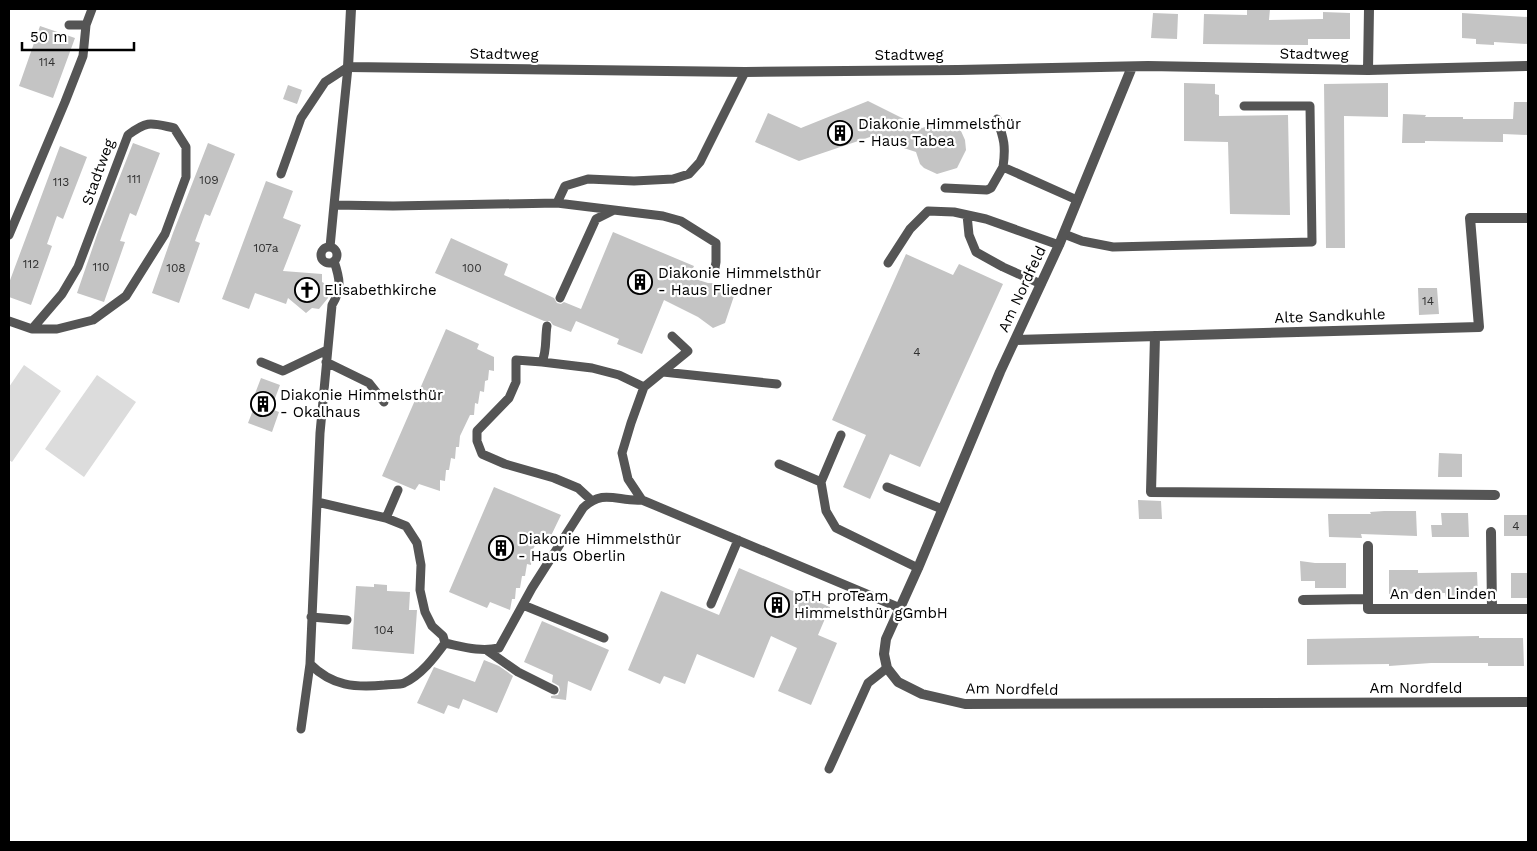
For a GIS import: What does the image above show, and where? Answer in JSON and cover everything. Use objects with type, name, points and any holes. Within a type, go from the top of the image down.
[{"type":"street","points":[[348,67],[351,9]]},
{"type":"street","points":[[1368,70],[1369,9]]},
{"type":"street","name":"Stadtweg","points":[[348,67],[745,72],[1132,67],[1368,70],[1528,66]]},
{"type":"street","name":"Am Nordfeld","points":[[1132,67],[1064,234],[1000,372],[886,640],[884,654],[887,668],[898,682],[922,694],[964,704],[1528,702]]},
{"type":"street","name":"Alte Sandkuhle","points":[[1015,340],[1479,327],[1470,218],[1528,218]]},
{"type":"street","points":[[1155,336],[1151,492],[1495,495]]},
{"type":"street","points":[[1491,532],[1492,609]]},
{"type":"street","name":"An den Linden","points":[[1368,546],[1368,609],[1528,609]]},
{"type":"street","name":"An den Linden","points":[[1303,600],[1368,599]]},
{"type":"lane","points":[[9,234],[83,56],[86,25],[92,9]]},
{"type":"lane","points":[[69,24],[86,25]]},
{"type":"lane","points":[[280,174],[301,118],[325,82],[348,67]]},
{"type":"lane","points":[[301,729],[310,664],[320,433],[326,362],[332,305],[339,294],[339,276],[334,261],[328,262],[323,260],[322,254],[324,248],[330,247],[348,67]]},
{"type":"lane","points":[[557,203],[565,186],[588,179],[634,181],[673,179],[689,174],[700,162],[745,72]]},
{"type":"lane","points":[[1064,234],[1082,241],[1113,247],[1312,242],[1310,106],[1244,106]]},
{"type":"lane","points":[[945,188],[987,190],[991,188],[1003,167],[1006,151],[997,119]]},
{"type":"lane","name":"Stadtweg","points":[[9,321],[32,329],[57,329],[93,320],[126,296],[165,234],[186,177],[186,147],[174,128],[150,123],[137,128],[128,135],[78,267],[62,294],[32,329]]},
{"type":"lane","points":[[1003,167],[1077,200]]},
{"type":"lane","points":[[334,205],[533,207],[557,203],[663,216],[681,221],[716,243],[714,274]]},
{"type":"lane","points":[[560,298],[596,219],[614,210]]},
{"type":"lane","points":[[888,263],[910,229],[928,211],[954,212],[986,219],[1059,245]]},
{"type":"lane","points":[[967,215],[968,235],[976,252],[1003,268],[1041,284]]},
{"type":"lane","points":[[542,362],[545,355],[544,341],[547,326]]},
{"type":"lane","points":[[642,500],[628,479],[622,453],[644,387],[688,351],[672,336]]},
{"type":"lane","points":[[261,362],[283,371],[328,350]]},
{"type":"lane","points":[[591,500],[578,488],[554,478],[505,464],[482,454],[477,441],[477,431],[508,398],[516,382],[516,360],[592,368],[619,375],[644,387]]},
{"type":"lane","points":[[326,362],[369,383],[384,402]]},
{"type":"lane","points":[[663,372],[777,384]]},
{"type":"lane","points":[[840,435],[821,482],[826,511],[836,528],[918,568]]},
{"type":"lane","points":[[779,464],[821,482]]},
{"type":"lane","points":[[887,487],[942,509]]},
{"type":"lane","points":[[386,518],[398,490]]},
{"type":"lane","points":[[445,643],[473,650],[488,651],[500,648],[523,605],[583,508],[591,500],[610,496],[633,501],[642,500],[900,608]]},
{"type":"lane","points":[[310,664],[320,674],[339,683],[367,687],[403,683],[421,671],[435,658],[445,643],[443,636],[432,626],[425,612],[420,590],[420,565],[417,543],[406,526],[386,518],[317,502]]},
{"type":"lane","points":[[710,604],[738,540]]},
{"type":"lane","points":[[523,605],[604,638]]},
{"type":"lane","points":[[311,617],[347,620]]},
{"type":"lane","points":[[488,651],[518,672],[554,690]]},
{"type":"lane","points":[[829,768],[868,682],[887,668]]},
{"type":"shaded area","points":[[24,365],[61,391],[12,462],[9,460],[9,387]]},
{"type":"shaded area","points":[[97,375],[136,402],[84,477],[45,449]]},
{"type":"building","points":[[1247,9],[1270,9],[1269,20],[1323,19],[1323,12],[1350,13],[1350,39],[1308,39],[1308,45],[1203,44],[1204,14],[1247,15]]},
{"type":"building","points":[[1153,13],[1178,14],[1177,39],[1151,38]]},
{"type":"building","points":[[1462,13],[1528,17],[1528,44],[1494,42],[1494,45],[1476,44],[1476,39],[1462,38]]},
{"type":"building","points":[[40,26],[75,38],[53,98],[19,86]]},
{"type":"building","points":[[1184,83],[1215,84],[1215,94],[1219,95],[1219,116],[1288,115],[1290,215],[1230,214],[1228,142],[1184,141]]},
{"type":"building","points":[[1388,83],[1388,117],[1344,116],[1345,248],[1326,248],[1324,84]]},
{"type":"building","points":[[288,85],[302,90],[297,104],[283,99]]},
{"type":"building","name":"Diakonie Himmelsthür - Haus Tabea","points":[[868,101],[922,128],[943,121],[961,131],[965,140],[966,150],[957,168],[937,174],[920,164],[916,152],[870,137],[799,161],[755,142],[768,113],[801,128]]},
{"type":"building","points":[[1514,102],[1528,102],[1528,135],[1503,134],[1503,142],[1425,141],[1425,143],[1402,143],[1403,114],[1426,115],[1425,117],[1463,117],[1463,119],[1513,119]]},
{"type":"building","points":[[133,143],[160,153],[136,216],[130,213],[120,241],[125,242],[104,302],[77,293],[98,232]]},
{"type":"building","points":[[208,143],[235,154],[210,216],[205,214],[195,241],[200,243],[179,303],[152,293]]},
{"type":"building","points":[[60,146],[87,157],[63,219],[57,216],[47,244],[52,246],[31,305],[9,297],[9,283]]},
{"type":"building","points":[[266,181],[293,191],[283,218],[301,225],[283,271],[322,274],[322,282],[328,285],[328,298],[319,309],[312,308],[306,313],[288,298],[286,304],[255,293],[249,309],[222,299]]},
{"type":"building","points":[[613,232],[694,266],[689,277],[708,283],[728,284],[734,296],[725,323],[713,328],[698,317],[664,300],[642,354],[617,344],[619,339],[576,321],[571,332],[553,325],[550,321],[544,321],[435,273],[451,238],[508,264],[504,275],[554,298],[557,303],[561,304],[564,302],[581,309]]},
{"type":"building","points":[[906,254],[953,275],[959,264],[1003,284],[920,467],[890,454],[870,499],[843,487],[866,435],[832,420]]},
{"type":"building","points":[[1418,288],[1437,288],[1439,314],[1419,315]]},
{"type":"building","points":[[446,329],[479,344],[477,349],[494,357],[494,371],[489,370],[484,392],[480,391],[478,404],[475,403],[474,415],[470,415],[460,436],[459,447],[456,447],[455,459],[451,458],[449,470],[446,470],[445,481],[440,480],[440,491],[419,484],[415,490],[382,476]]},
{"type":"building","name":"Diakonie Himmelsthür - Okalhaus","points":[[261,378],[280,385],[271,409],[279,412],[272,432],[248,423],[255,405],[251,404]]},
{"type":"building","points":[[1439,453],[1462,454],[1462,477],[1438,477]]},
{"type":"building","name":"Diakonie Himmelsthür - Haus Oberlin","points":[[494,487],[561,515],[547,544],[538,540],[532,551],[531,565],[527,564],[525,576],[522,576],[520,588],[516,588],[515,599],[512,599],[510,610],[490,602],[487,608],[449,592]]},
{"type":"building","points":[[1138,500],[1161,501],[1162,519],[1139,519]]},
{"type":"building","points":[[1416,511],[1417,536],[1361,534],[1362,538],[1329,537],[1328,514],[1371,514],[1370,512]]},
{"type":"building","points":[[1441,513],[1468,513],[1469,537],[1432,537],[1431,525],[1442,525]]},
{"type":"building","points":[[1504,515],[1528,515],[1528,536],[1504,536]]},
{"type":"building","points":[[1300,561],[1346,563],[1346,588],[1315,588],[1315,581],[1301,581]]},
{"type":"building","points":[[739,568],[830,607],[818,635],[837,643],[811,705],[778,691],[797,648],[771,636],[754,678],[697,654],[685,684],[664,676],[660,684],[628,670],[661,591],[719,615]]},
{"type":"building","points":[[1389,570],[1418,570],[1418,573],[1477,572],[1478,597],[1446,598],[1445,593],[1389,594]]},
{"type":"building","points":[[1511,573],[1528,573],[1528,598],[1511,598]]},
{"type":"building","points":[[374,584],[387,585],[387,591],[410,592],[409,610],[417,610],[414,654],[352,649],[356,586],[374,587]]},
{"type":"building","points":[[542,621],[609,650],[591,691],[568,681],[566,700],[551,698],[551,696],[558,695],[560,690],[559,686],[552,682],[553,675],[524,662]]},
{"type":"building","points":[[1479,636],[1479,638],[1523,638],[1524,666],[1488,666],[1488,663],[1431,663],[1389,666],[1389,664],[1307,665],[1307,639]]},
{"type":"building","points":[[484,660],[499,666],[513,676],[497,713],[463,699],[459,709],[448,705],[444,714],[417,703],[434,667],[475,682]]},
{"type":"place","name":"Diakonie Himmelsthür - Haus Tabea","points":[[840,133]]},
{"type":"place","name":"Diakonie Himmelsthür - Haus Fliedner","points":[[640,282]]},
{"type":"place","name":"Elisabethkirche","points":[[307,290]]},
{"type":"place","name":"Diakonie Himmelsthür - Okalhaus","points":[[263,404]]},
{"type":"place","name":"Diakonie Himmelsthür - Haus Oberlin","points":[[501,548]]},
{"type":"place","name":"pTH proTeam Himmelsthür gGmbH","points":[[777,605]]}]
